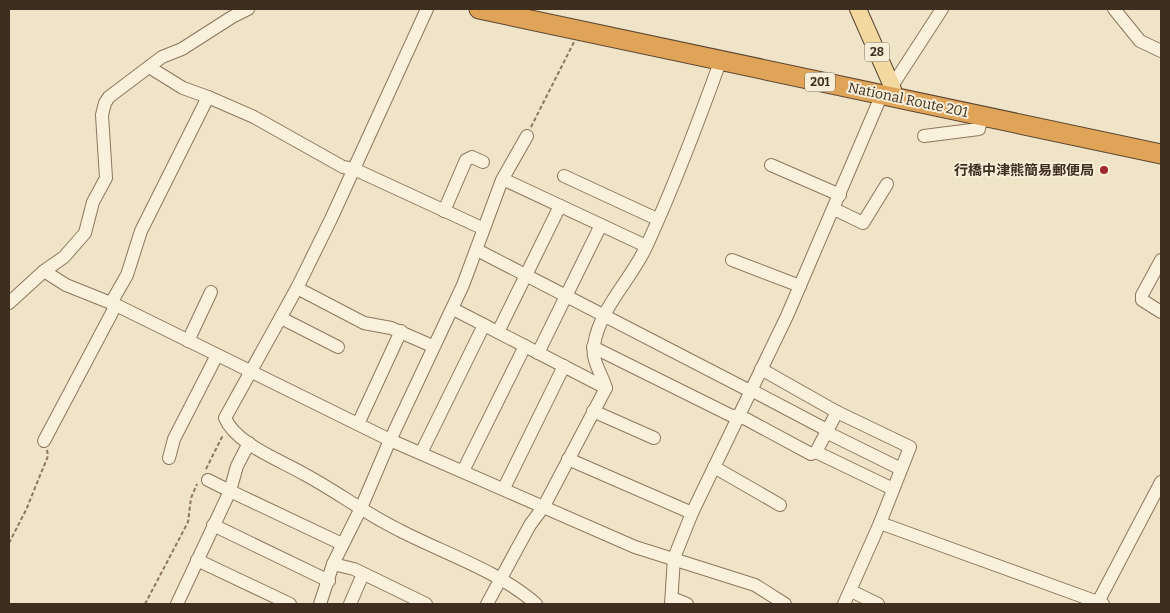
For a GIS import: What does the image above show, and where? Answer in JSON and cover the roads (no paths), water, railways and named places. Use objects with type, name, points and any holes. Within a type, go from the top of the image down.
[{"type":"highway","name":"National Route 201","points":[[479,9],[720,62],[890,92],[982,116],[1161,154]]},
{"type":"main road","name":"28","points":[[858,9],[890,92]]},
{"type":"street","points":[[9,303],[44,271],[64,257],[85,233],[93,202],[106,178],[102,115],[104,104],[118,89],[162,57],[182,49],[248,9]]},
{"type":"street","points":[[427,9],[297,288],[225,418],[229,427],[237,436],[397,529],[500,579],[524,593],[536,604]]},
{"type":"street","points":[[687,604],[671,601],[674,558],[692,513],[762,369],[840,195],[890,92],[942,9]]},
{"type":"street","points":[[1114,9],[1140,41],[1161,51]]},
{"type":"street","points":[[606,388],[594,359],[593,346],[605,316],[646,246],[720,62]]},
{"type":"street","points":[[149,67],[183,88],[254,117],[343,167],[354,169],[482,228]]},
{"type":"street","points":[[44,440],[127,275],[141,232],[208,97]]},
{"type":"street","points":[[924,136],[979,129],[982,116]]},
{"type":"street","points":[[320,604],[333,564],[361,508],[391,437],[447,321],[502,180],[526,136]]},
{"type":"street","points":[[444,211],[466,160],[472,157],[483,162]]},
{"type":"street","points":[[770,165],[840,195]]},
{"type":"street","points":[[564,176],[657,220]]},
{"type":"street","points":[[507,181],[646,246]]},
{"type":"street","points":[[834,209],[863,223],[887,184]]},
{"type":"street","points":[[498,332],[560,206]]},
{"type":"street","points":[[538,352],[601,225]]},
{"type":"street","points":[[479,251],[901,469]]},
{"type":"street","points":[[732,260],[802,282]]},
{"type":"street","points":[[1161,260],[1142,296],[1142,300],[1161,312]]},
{"type":"street","points":[[765,264],[802,282]]},
{"type":"street","points":[[44,271],[66,285],[113,304],[358,424],[391,437],[422,453],[635,547],[755,585],[785,604]]},
{"type":"street","points":[[297,288],[364,323],[400,331],[430,345]]},
{"type":"street","points":[[188,341],[211,292]]},
{"type":"street","points":[[457,311],[606,388]]},
{"type":"street","points":[[281,318],[338,347]]},
{"type":"street","points":[[422,453],[484,325]]},
{"type":"street","points":[[358,424],[400,331]]},
{"type":"street","points":[[463,471],[525,346]]},
{"type":"street","points":[[593,346],[738,418],[746,418],[811,454],[816,452],[893,489]]},
{"type":"street","points":[[169,458],[174,438],[217,355]]},
{"type":"street","points":[[504,488],[564,366]]},
{"type":"street","points":[[762,369],[837,412],[910,446],[880,523],[844,604]]},
{"type":"street","points":[[486,604],[530,525],[544,506],[606,388]]},
{"type":"street","points":[[593,411],[654,438]]},
{"type":"street","points":[[816,452],[837,412]]},
{"type":"street","points":[[179,603],[230,491],[237,466],[249,443]]},
{"type":"street","points":[[568,459],[692,513]]},
{"type":"street","points":[[714,467],[780,505]]},
{"type":"street","points":[[202,480],[230,491],[342,544]]},
{"type":"street","points":[[880,523],[1100,603],[1161,482]]},
{"type":"street","points":[[213,525],[329,581]]},
{"type":"street","points":[[197,560],[290,604]]},
{"type":"street","points":[[333,564],[363,574],[400,599],[426,604]]},
{"type":"street","points":[[350,604],[363,574]]},
{"type":"street","points":[[850,591],[878,604]]},
{"type":"place","name":"行橋中津熊簡易郵便局","points":[[1104,170]]}]
